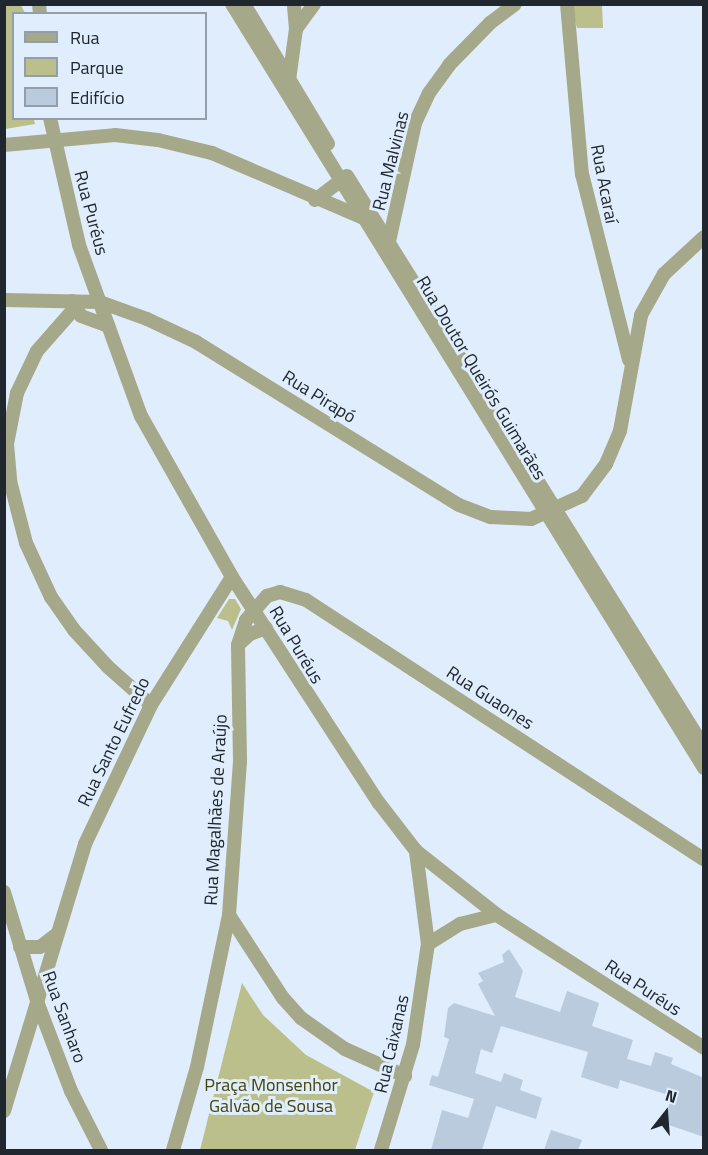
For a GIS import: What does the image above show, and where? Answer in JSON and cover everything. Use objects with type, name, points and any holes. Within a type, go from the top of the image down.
[{"type":"street","name":"Rua Doutor Queirós Guimarães","points":[[232,4],[287,82],[367,218],[387,247],[704,768]]},
{"type":"street","name":"Rua Doutor Queirós Guimarães","points":[[244,4],[281,63],[287,82]]},
{"type":"street","points":[[287,82],[296,35],[294,4]]},
{"type":"street","points":[[281,63],[314,4]]},
{"type":"street","name":"Rua Malvinas","points":[[387,247],[410,143],[429,93],[449,65],[490,23],[515,4]]},
{"type":"street","name":"Rua Acaraí","points":[[567,4],[574,121],[582,174],[630,365]]},
{"type":"street","name":"Rua Puréus","points":[[50,120],[79,245],[141,416],[232,577],[379,803],[416,850],[497,915],[704,1048]]},
{"type":"street","points":[[4,145],[54,139],[134,135],[174,143],[261,172],[315,200],[367,218]]},
{"type":"street","points":[[315,200],[343,178]]},
{"type":"street","points":[[549,513],[582,496],[606,464],[620,431],[630,365],[641,315],[656,286],[674,261],[704,237]]},
{"type":"street","name":"Rua Pirapó","points":[[4,300],[73,304],[100,302],[196,342],[459,505],[512,520],[549,513]]},
{"type":"street","points":[[108,326],[87,320],[73,304],[37,351],[17,393],[8,444],[10,481],[26,543],[51,597],[94,652],[151,705]]},
{"type":"street","name":"Rua Doutor Queirós Guimarães","points":[[549,513],[704,747]]},
{"type":"street","name":"Rua Santo Eufredo","points":[[4,1111],[85,844],[151,705],[232,577]]},
{"type":"street","name":"Rua Guaones","points":[[253,609],[273,592],[306,600],[704,859]]},
{"type":"street","name":"Rua Magalhães de Araújo","points":[[173,1150],[197,1068],[229,915],[240,761],[238,645],[253,609]]},
{"type":"street","points":[[238,645],[266,628]]},
{"type":"street","name":"Rua Caixanas","points":[[381,1150],[405,1076],[428,944],[416,850]]},
{"type":"street","name":"Rua Sanharo","points":[[4,891],[38,1004],[71,1090],[101,1150]]},
{"type":"street","points":[[229,915],[274,985],[301,1018],[345,1049],[405,1076]]},
{"type":"street","points":[[428,944],[460,924],[497,915]]},
{"type":"street","points":[[20,947],[40,946],[56,935]]},
{"type":"green space","points":[[4,5],[21,5],[24,12],[12,12],[12,120],[34,120],[35,124],[5,129]]},
{"type":"green space","points":[[571,5],[602,5],[603,28],[577,28]]},
{"type":"green space","points":[[229,599],[235,599],[241,609],[232,630],[228,621],[217,618]]},
{"type":"green space","name":"Praça Monsenhor Galvão de Sousa","points":[[242,983],[263,1015],[306,1055],[374,1092],[355,1150],[200,1150]]},
{"type":"building","points":[[509,949],[523,971],[515,997],[560,1012],[567,991],[599,1003],[592,1026],[633,1040],[627,1059],[651,1066],[655,1052],[673,1058],[671,1064],[704,1078],[704,1137],[663,1123],[672,1096],[620,1080],[618,1089],[581,1077],[588,1052],[501,1026],[492,1053],[481,1049],[475,1073],[501,1082],[504,1073],[523,1080],[520,1090],[542,1098],[536,1119],[496,1106],[482,1150],[431,1150],[442,1110],[468,1118],[474,1099],[429,1085],[432,1075],[438,1077],[449,1039],[444,1037],[448,1008],[454,1003],[495,1016],[478,984],[483,981],[478,973],[504,962],[502,955]]},
{"type":"building","points":[[551,1130],[582,1140],[578,1150],[544,1150]]}]
